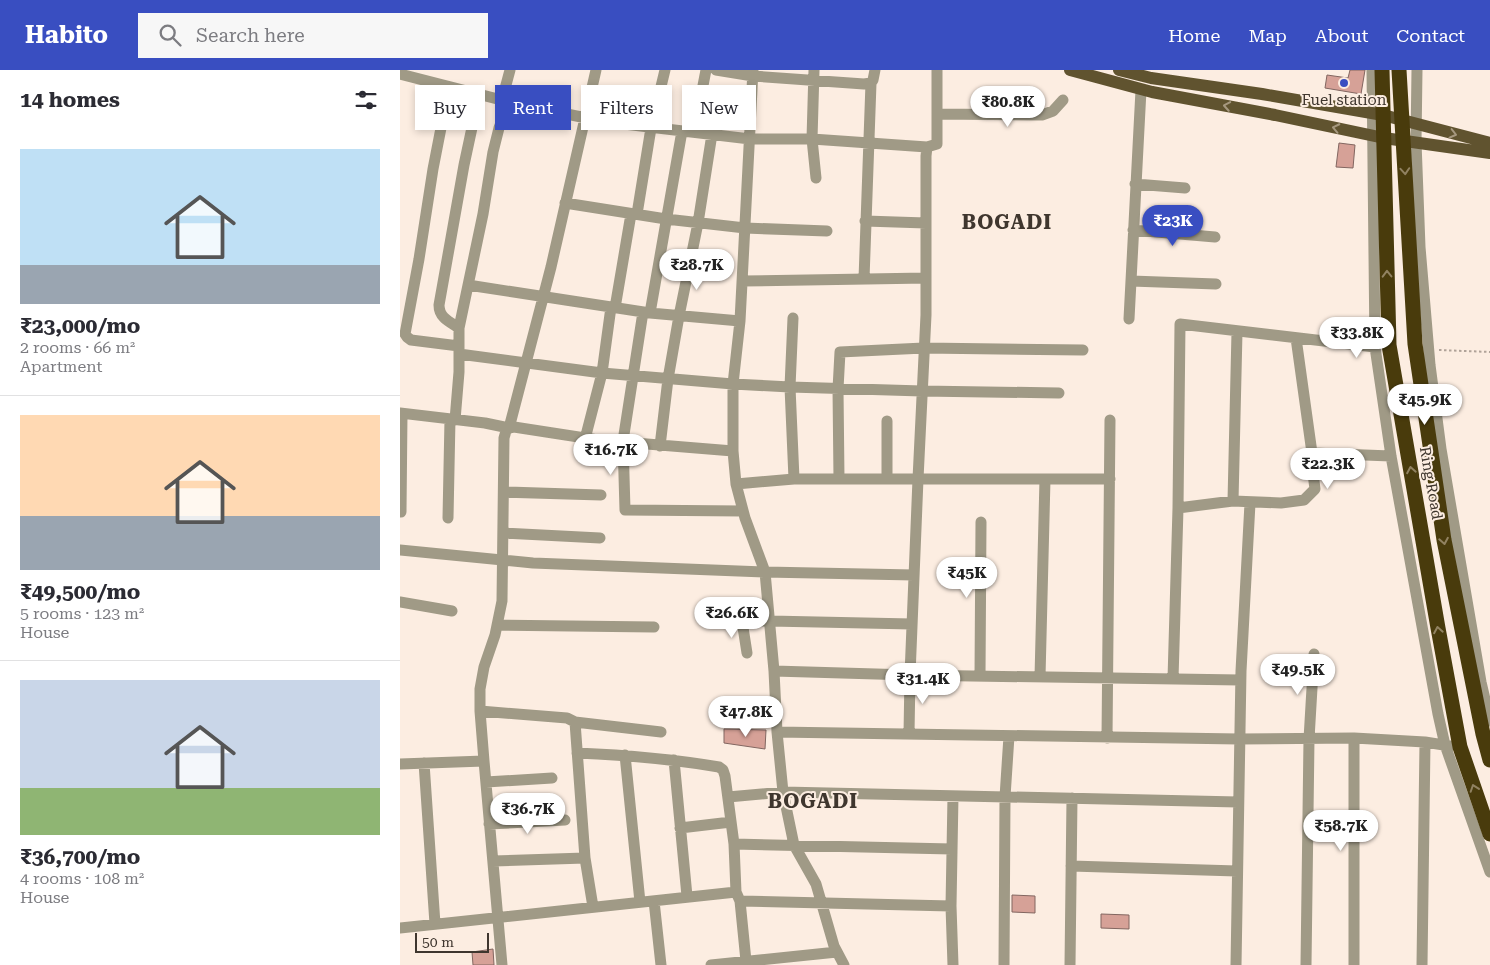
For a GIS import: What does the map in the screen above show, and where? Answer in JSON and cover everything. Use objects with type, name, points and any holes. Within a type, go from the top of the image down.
[{"type":"highway","name":"Ring Road","points":[[1382,70],[1377,114],[1381,296],[1452,746],[1490,834]]},
{"type":"highway","name":"Ring Road","points":[[1398,70],[1409,122],[1420,320],[1415,344],[1436,449],[1444,540],[1483,734],[1490,760]]},
{"type":"main road","points":[[1070,70],[1141,90],[1275,115],[1378,137],[1490,153]]},
{"type":"main road","points":[[1119,70],[1146,73],[1377,114],[1490,143]]},
{"type":"street","points":[[508,85],[510,70]]},
{"type":"street","points":[[593,85],[596,70]]},
{"type":"street","points":[[661,85],[665,70]]},
{"type":"street","points":[[706,70],[666,219],[633,376],[624,442],[625,510],[743,510]]},
{"type":"street","points":[[716,70],[813,76],[864,84],[871,83]]},
{"type":"street","points":[[864,279],[871,83],[875,70]]},
{"type":"street","points":[[670,130],[750,139],[812,139],[926,147],[937,144],[937,70]]},
{"type":"street","points":[[1372,70],[1377,114]]},
{"type":"street","points":[[1409,122],[1417,70]]},
{"type":"street","points":[[404,73],[443,85]]},
{"type":"street","points":[[753,73],[740,321],[733,384],[733,451],[736,484],[765,572],[783,792],[794,846],[816,884],[837,952],[844,965]]},
{"type":"street","points":[[813,76],[812,139],[816,178]]},
{"type":"street","points":[[1129,319],[1141,90]]},
{"type":"street","points":[[937,114],[1042,115],[1053,111],[1063,100]]},
{"type":"street","points":[[441,130],[405,334],[411,340],[526,363],[602,374],[733,384],[838,389],[1059,393]]},
{"type":"street","points":[[459,328],[439,313],[439,305],[472,130]]},
{"type":"street","points":[[448,518],[452,419],[459,372],[459,328],[498,130]]},
{"type":"street","points":[[502,965],[484,761],[480,689],[484,667],[496,635],[502,600],[504,438],[509,428],[526,363],[583,130]]},
{"type":"street","points":[[585,439],[602,374],[613,307],[651,130]]},
{"type":"street","points":[[660,446],[668,379],[698,223],[712,134]]},
{"type":"street","points":[[909,734],[924,348],[926,147]]},
{"type":"street","points":[[1136,184],[1185,188]]},
{"type":"street","points":[[565,203],[698,223],[745,228],[827,231]]},
{"type":"street","points":[[865,221],[926,223]]},
{"type":"street","points":[[1133,230],[1215,237]]},
{"type":"street","points":[[742,281],[926,278]]},
{"type":"street","points":[[1131,281],[1216,284]]},
{"type":"street","points":[[468,285],[646,313],[740,321]]},
{"type":"street","points":[[1381,296],[1375,347],[1428,660],[1490,872]]},
{"type":"street","points":[[793,318],[790,387],[794,479]]},
{"type":"street","points":[[1420,320],[1429,350],[1436,449],[1490,721]]},
{"type":"street","points":[[1173,679],[1178,508],[1180,324],[1375,347]]},
{"type":"street","points":[[1233,501],[1237,332]]},
{"type":"street","points":[[1178,508],[1233,501],[1280,503],[1304,500],[1314,489],[1312,453],[1296,338]]},
{"type":"street","points":[[840,479],[838,389],[840,352],[924,348],[1083,350]]},
{"type":"street","points":[[401,512],[401,413],[485,423],[509,428],[514,427],[585,439],[733,451]]},
{"type":"street","points":[[1107,738],[1110,420]]},
{"type":"street","points":[[887,421],[887,479]]},
{"type":"street","points":[[1312,453],[1392,456]]},
{"type":"street","points":[[736,484],[794,479],[1110,479]]},
{"type":"street","points":[[1040,677],[1045,479]]},
{"type":"street","points":[[504,492],[600,495]]},
{"type":"street","points":[[1236,965],[1240,680],[1250,503]]},
{"type":"street","points":[[980,522],[980,676]]},
{"type":"street","points":[[503,534],[600,538]]},
{"type":"street","points":[[400,550],[533,563],[765,572],[914,575]]},
{"type":"street","points":[[400,602],[452,611]]},
{"type":"street","points":[[747,654],[738,621],[912,624]]},
{"type":"street","points":[[498,625],[654,627]]},
{"type":"street","points":[[1306,965],[1309,739],[1314,654]]},
{"type":"street","points":[[774,671],[1108,679],[1240,680]]},
{"type":"street","points":[[480,710],[567,718],[575,722],[661,732]]},
{"type":"street","points":[[575,722],[585,858],[593,907]]},
{"type":"street","points":[[777,732],[1107,738],[1354,738],[1425,742],[1452,746]]},
{"type":"street","points":[[1004,965],[1004,797],[1009,736]]},
{"type":"street","points":[[1354,738],[1354,965]]},
{"type":"street","points":[[1422,965],[1425,742]]},
{"type":"street","points":[[577,753],[674,760],[719,767],[723,770],[734,844],[746,961]]},
{"type":"street","points":[[625,755],[640,902]]},
{"type":"street","points":[[674,760],[687,896]]},
{"type":"street","points":[[400,764],[484,761]]},
{"type":"street","points":[[424,763],[435,924]]},
{"type":"street","points":[[486,782],[552,778]]},
{"type":"street","points":[[728,797],[783,792],[1238,802]]},
{"type":"street","points":[[953,796],[951,906],[953,965]]},
{"type":"street","points":[[1070,965],[1072,798]]},
{"type":"street","points":[[490,824],[565,820]]},
{"type":"street","points":[[680,828],[731,822]]},
{"type":"street","points":[[734,844],[952,848]]},
{"type":"street","points":[[492,861],[585,858]]},
{"type":"street","points":[[1071,866],[1237,871]]},
{"type":"street","points":[[400,928],[687,896],[738,896],[822,904],[951,906]]},
{"type":"street","points":[[654,901],[661,965]]},
{"type":"street","points":[[711,965],[837,952]]},
{"type":"path","points":[[1429,350],[1490,352]]},
{"type":"building","name":"Fuel station","points":[[1350,70],[1365,70],[1361,94],[1325,88],[1327,75],[1348,78]]},
{"type":"building","points":[[1339,143],[1355,145],[1353,168],[1336,167]]},
{"type":"building","points":[[724,729],[766,730],[765,749],[724,743]]},
{"type":"building","points":[[1012,895],[1035,896],[1035,913],[1012,912]]},
{"type":"building","points":[[1101,914],[1129,915],[1129,929],[1101,928]]},
{"type":"building","points":[[493,949],[494,965],[473,965],[472,952]]},
{"type":"place","name":"Fuel station","points":[[1344,83]]},
{"type":"district","name":"BOGADI","points":[[1007,222]]},
{"type":"district","name":"BOGADI","points":[[813,801]]}]
